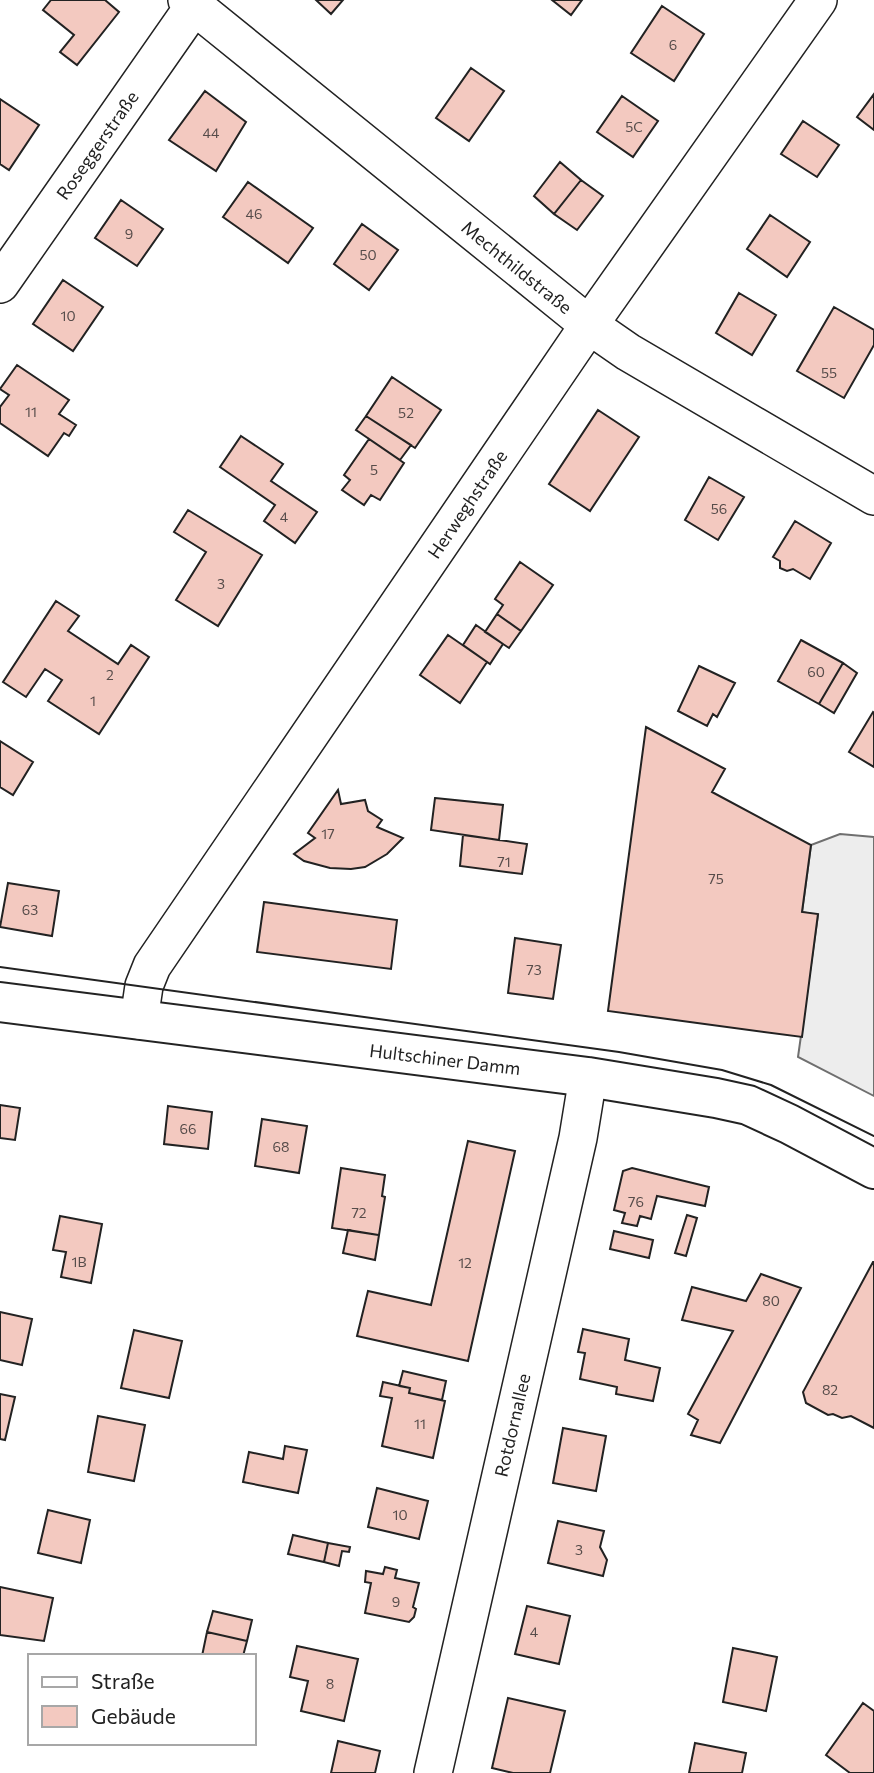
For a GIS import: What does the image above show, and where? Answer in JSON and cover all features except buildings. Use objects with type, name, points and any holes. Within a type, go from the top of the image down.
[{"type":"main road","name":"Hultschiner Damm","points":[[0,1002],[588,1077],[695,1094],[748,1105],[874,1169]]},
{"type":"street","name":"Herweghstraße","points":[[139,1020],[144,986],[152,966],[589,325],[818,0]]},
{"type":"street","name":"Mechthildstraße","points":[[191,3],[589,325],[628,352],[874,496]]},
{"type":"street","name":"Roseggerstraße","points":[[0,284],[191,3]]},
{"type":"street","name":"Rotdornallee","points":[[433,1773],[575,1151],[588,1077]]},
{"type":"shaded area","points":[[840,834],[874,837],[874,1096],[798,1057],[818,915],[802,912],[811,845]]},
{"type":"tram line","points":[[0,967],[619,1052],[722,1070],[771,1085],[874,1136]]}]
